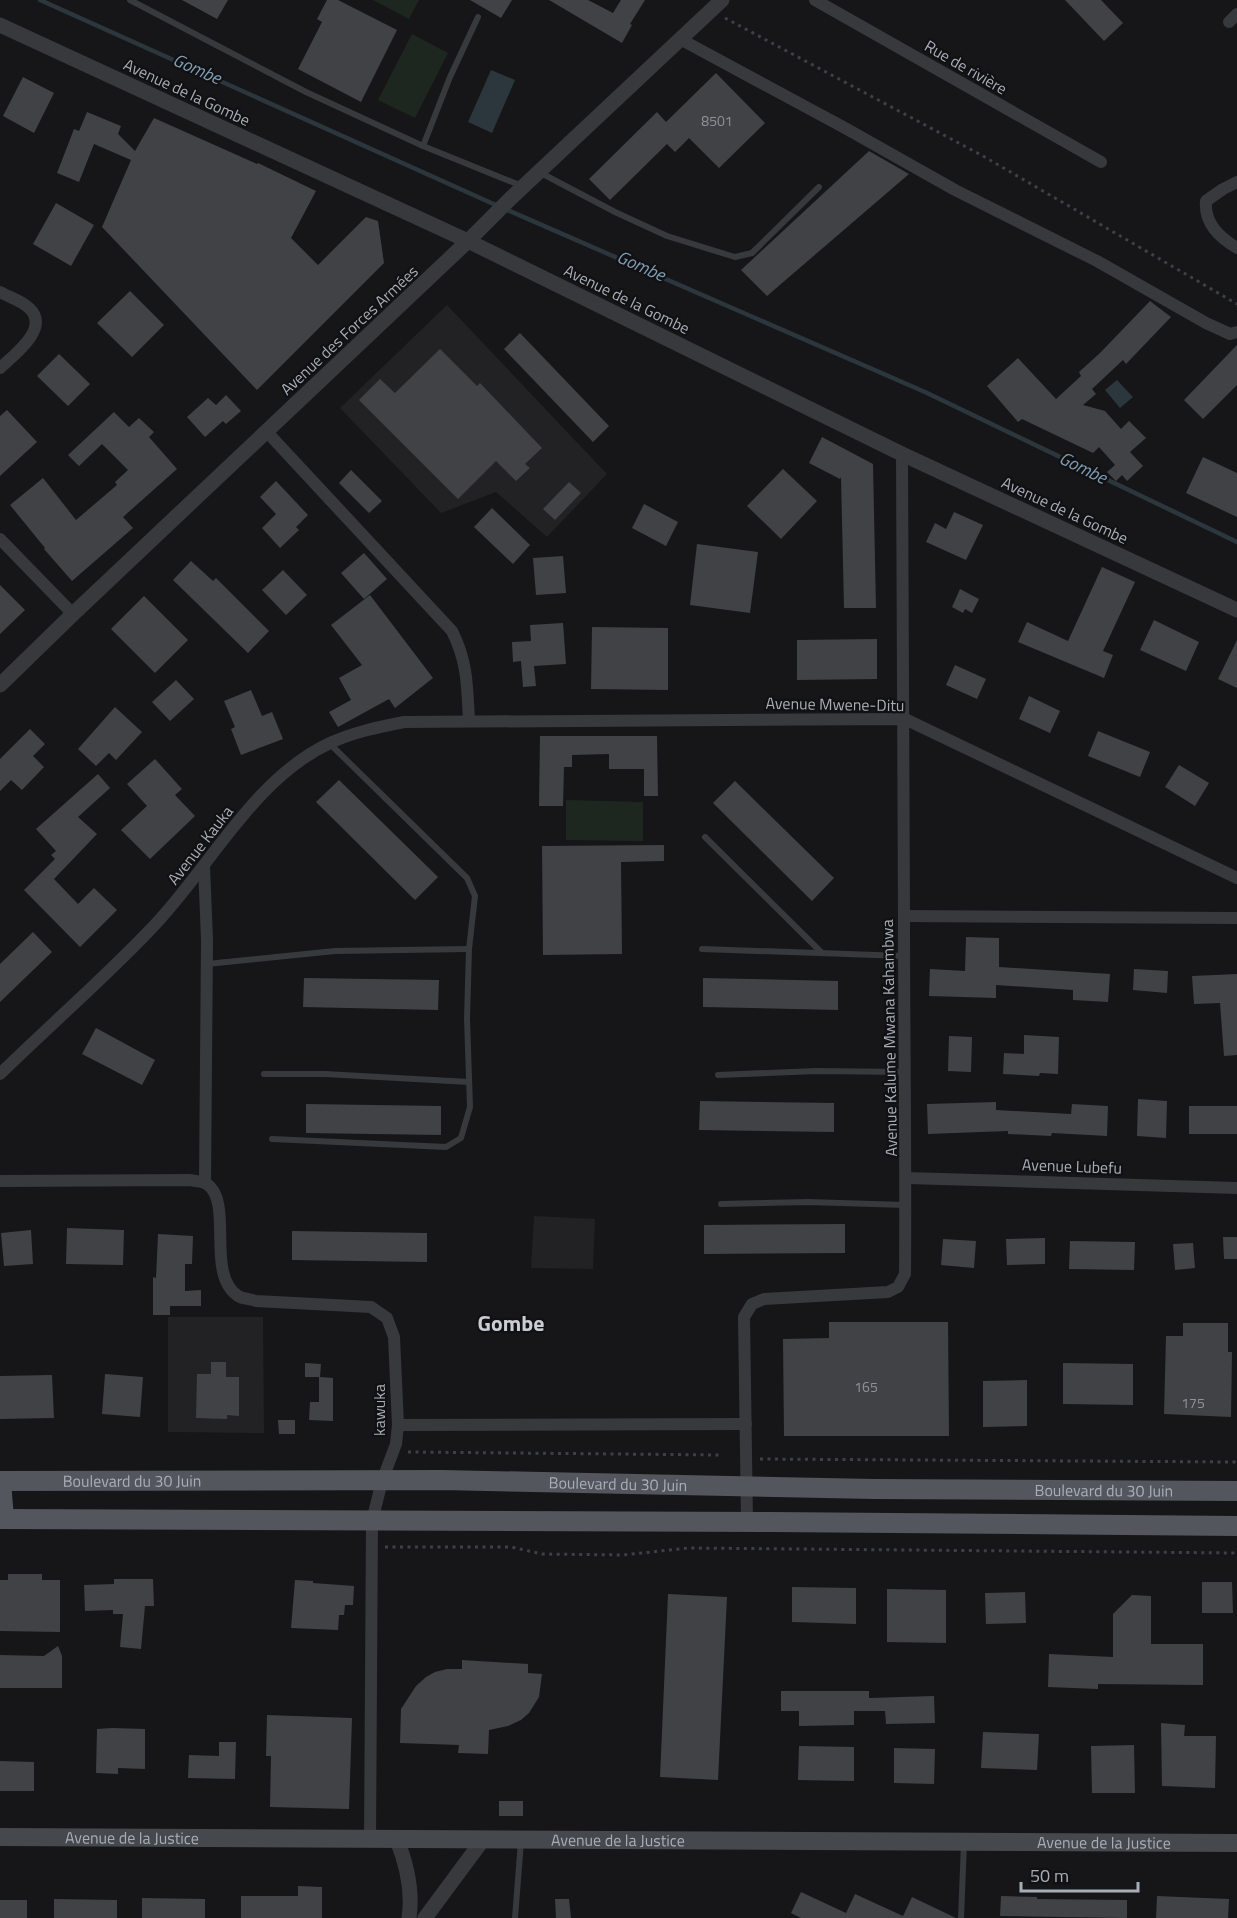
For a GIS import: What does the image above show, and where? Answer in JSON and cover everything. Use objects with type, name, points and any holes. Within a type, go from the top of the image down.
[{"type":"main road","name":"Boulevard du 30 Juin","points":[[1,1481],[442,1480],[747,1487],[1237,1491]]},
{"type":"main road","points":[[1,1481],[2,1519],[1237,1526]]},
{"type":"main road","name":"Avenue de la Justice","points":[[0,1837],[1237,1843]]},
{"type":"street","name":"Rue de rivière","points":[[815,0],[1101,162]]},
{"type":"street","name":"Avenue des Forces Armées","points":[[0,685],[680,39],[714,4]]},
{"type":"street","name":"Avenue de la Gombe","points":[[0,25],[468,241],[902,454],[1237,610]]},
{"type":"street","points":[[680,39],[955,190],[1097,261],[1206,323],[1230,334],[1237,332]]},
{"type":"street","points":[[1237,182],[1206,201],[1205,212],[1210,225],[1224,240],[1237,248]]},
{"type":"street","points":[[0,292],[29,308],[36,318],[36,326],[32,335],[0,368]]},
{"type":"street","points":[[267,432],[452,632],[462,651],[467,676],[469,721]]},
{"type":"street","name":"Avenue Kalume Mwana Kahambwa","points":[[747,1522],[744,1317],[752,1304],[764,1299],[888,1292],[898,1287],[905,1274],[905,719],[902,454]]},
{"type":"street","points":[[0,539],[73,614]]},
{"type":"street","name":"Avenue Mwene-Ditu","points":[[469,721],[905,719],[1237,878]]},
{"type":"street","name":"Avenue Kauka","points":[[0,1074],[149,932],[204,867],[235,825],[267,789],[299,762],[329,743],[359,731],[404,722],[469,721]]},
{"type":"street","points":[[0,1180],[189,1180],[206,1183],[207,964],[204,867]]},
{"type":"street","points":[[904,916],[1237,918]]},
{"type":"street","name":"Avenue Lubefu","points":[[906,1178],[1237,1188]]},
{"type":"street","name":"kawuka","points":[[206,1183],[217,1195],[223,1270],[228,1284],[238,1296],[256,1301],[371,1307],[387,1318],[394,1337],[398,1425],[394,1451],[382,1481],[372,1521],[370,1840]]},
{"type":"street","points":[[398,1425],[746,1424]]},
{"type":"street","points":[[396,1840],[404,1858],[408,1877],[411,1902],[409,1918]]},
{"type":"street","points":[[425,1918],[482,1841]]},
{"type":"lane","points":[[130,0],[306,92],[423,146],[523,187]]},
{"type":"lane","points":[[423,146],[450,77],[478,17]]},
{"type":"lane","points":[[538,172],[667,236],[735,256],[752,253],[819,187]]},
{"type":"lane","points":[[272,1139],[446,1146],[461,1138],[470,1107],[467,1019],[469,949],[475,896],[467,878],[329,743]]},
{"type":"lane","points":[[705,837],[822,953]]},
{"type":"lane","points":[[207,964],[335,951],[469,949]]},
{"type":"lane","points":[[702,949],[904,956]]},
{"type":"lane","points":[[717,1076],[816,1071],[906,1072]]},
{"type":"lane","points":[[264,1074],[325,1074],[469,1082]]},
{"type":"lane","points":[[721,1204],[808,1202],[906,1205]]},
{"type":"lane","points":[[505,1918],[514,1916],[521,1841]]},
{"type":"lane","points":[[961,1918],[964,1842]]},
{"type":"path","points":[[714,4],[1237,304]]},
{"type":"path","points":[[394,1451],[721,1455]]},
{"type":"path","points":[[760,1459],[1237,1462]]},
{"type":"path","points":[[372,1547],[511,1547],[542,1554],[622,1555],[688,1548],[1237,1553]]},
{"type":"shaded area","points":[[373,0],[419,0],[409,19]]},
{"type":"shaded area","points":[[412,34],[448,53],[415,118],[378,100]]},
{"type":"shaded area","points":[[491,70],[515,80],[492,133],[468,122]]},
{"type":"shaded area","points":[[447,305],[607,474],[547,537],[496,492],[441,513],[340,408]]},
{"type":"shaded area","points":[[1117,380],[1133,397],[1120,408],[1105,390]]},
{"type":"shaded area","points":[[566,800],[643,802],[643,841],[566,840]]},
{"type":"shaded area","points":[[534,1216],[595,1219],[593,1269],[531,1268]]},
{"type":"shaded area","points":[[168,1317],[263,1317],[264,1433],[168,1432]]},
{"type":"building","points":[[182,0],[228,0],[217,19]]},
{"type":"building","points":[[327,0],[338,0],[397,30],[361,102],[298,69],[322,22],[317,19]]},
{"type":"building","points":[[470,0],[512,0],[501,18]]},
{"type":"building","points":[[549,0],[588,0],[613,13],[621,0],[645,0],[630,24],[632,25],[622,43]]},
{"type":"building","points":[[1065,0],[1101,0],[1123,23],[1104,41]]},
{"type":"building","points":[[716,73],[765,123],[719,168],[689,138],[675,152],[667,144],[610,200],[589,179],[657,112],[666,122]]},
{"type":"building","points":[[23,77],[54,93],[34,133],[3,116]]},
{"type":"building","points":[[87,112],[121,126],[118,134],[135,151],[154,118],[316,191],[291,238],[318,265],[366,217],[378,221],[384,263],[257,390],[102,227],[131,160],[94,144],[79,182],[57,173],[74,129],[79,131]]},
{"type":"building","points":[[869,151],[909,174],[767,296],[741,270]]},
{"type":"building","points":[[56,203],[94,225],[71,266],[33,244]]},
{"type":"building","points":[[130,291],[164,325],[132,357],[97,323]]},
{"type":"building","points":[[1150,301],[1171,317],[1126,364],[1123,360],[1092,389],[1096,394],[1083,405],[1105,411],[1121,429],[1129,421],[1146,438],[1130,452],[1143,466],[1127,481],[1122,475],[1116,481],[1107,472],[1115,465],[1099,447],[1093,453],[1022,419],[1018,422],[987,386],[1018,358],[1056,399],[1081,376],[1079,372]]},
{"type":"building","points":[[520,333],[609,426],[593,442],[504,349]]},
{"type":"building","points":[[1237,345],[1237,385],[1203,419],[1184,400]]},
{"type":"building","points":[[440,349],[477,386],[480,383],[542,448],[525,464],[530,468],[516,481],[496,461],[458,499],[359,400],[380,379],[395,393]]},
{"type":"building","points":[[59,354],[90,384],[68,406],[37,376]]},
{"type":"building","points":[[226,395],[241,411],[226,424],[223,421],[205,437],[187,417],[208,398],[216,405]]},
{"type":"building","points":[[7,410],[37,442],[0,476],[0,416]]},
{"type":"building","points":[[114,412],[129,427],[139,418],[154,432],[149,437],[177,469],[123,517],[133,528],[72,581],[10,505],[43,478],[76,520],[117,485],[115,482],[128,470],[102,444],[79,466],[68,455]]},
{"type":"building","points":[[822,437],[873,464],[876,608],[844,608],[841,477],[840,479],[809,463]]},
{"type":"building","points":[[1203,457],[1237,473],[1237,517],[1186,493]]},
{"type":"building","points":[[783,469],[817,501],[781,539],[747,506]]},
{"type":"building","points":[[351,470],[382,501],[369,513],[339,483]]},
{"type":"building","points":[[276,481],[308,515],[296,527],[299,530],[280,548],[262,528],[276,514],[260,497]]},
{"type":"building","points":[[569,482],[581,493],[555,520],[543,509]]},
{"type":"building","points":[[644,504],[678,522],[666,546],[632,528]]},
{"type":"building","points":[[492,508],[530,545],[513,564],[474,527]]},
{"type":"building","points":[[954,512],[983,525],[966,560],[926,542],[935,523],[946,529]]},
{"type":"building","points":[[697,544],[758,552],[750,613],[690,605]]},
{"type":"building","points":[[364,553],[387,579],[364,599],[341,573]]},
{"type":"building","points":[[563,556],[566,593],[536,595],[533,558]]},
{"type":"building","points":[[191,561],[213,581],[216,578],[269,631],[248,653],[173,580]]},
{"type":"building","points":[[1102,567],[1135,582],[1103,651],[1113,655],[1104,678],[1018,642],[1027,622],[1068,641]]},
{"type":"building","points":[[283,570],[307,595],[286,615],[262,590]]},
{"type":"building","points":[[0,585],[25,610],[0,634]]},
{"type":"building","points":[[960,589],[979,599],[972,613],[965,609],[963,613],[952,607]]},
{"type":"building","points":[[370,595],[433,678],[395,708],[389,699],[338,727],[329,712],[351,700],[339,678],[362,665],[331,625]]},
{"type":"building","points":[[144,596],[188,640],[155,673],[111,629]]},
{"type":"building","points":[[1154,620],[1199,642],[1186,671],[1140,650]]},
{"type":"building","points":[[563,623],[566,664],[534,666],[536,686],[523,687],[521,661],[513,662],[512,642],[531,641],[530,625]]},
{"type":"building","points":[[592,627],[668,628],[668,690],[591,689]]},
{"type":"building","points":[[877,639],[877,679],[797,680],[797,640]]},
{"type":"building","points":[[1237,640],[1237,688],[1218,679]]},
{"type":"building","points":[[955,665],[986,679],[977,699],[946,685]]},
{"type":"building","points":[[176,680],[194,699],[170,721],[152,702]]},
{"type":"building","points":[[251,690],[262,716],[272,712],[283,739],[241,755],[231,729],[235,727],[224,701]]},
{"type":"building","points":[[1029,696],[1060,711],[1050,733],[1019,719]]},
{"type":"building","points":[[115,707],[142,732],[116,760],[109,753],[96,766],[78,749]]},
{"type":"building","points":[[30,729],[45,744],[33,756],[44,767],[22,790],[11,780],[0,791],[0,759]]},
{"type":"building","points":[[1098,731],[1150,752],[1140,777],[1088,756]]},
{"type":"building","points":[[540,736],[657,736],[658,796],[644,796],[644,769],[609,769],[609,754],[572,755],[572,767],[564,767],[563,806],[539,806]]},
{"type":"building","points":[[155,759],[182,789],[175,795],[195,816],[150,859],[121,830],[147,806],[127,784]]},
{"type":"building","points":[[1179,765],[1209,783],[1195,806],[1165,787]]},
{"type":"building","points":[[98,774],[110,788],[78,817],[97,834],[54,879],[78,904],[94,888],[117,910],[80,947],[24,890],[55,859],[51,855],[56,851],[36,829]]},
{"type":"building","points":[[339,780],[438,877],[415,900],[316,802]]},
{"type":"building","points":[[735,781],[834,878],[812,901],[713,803]]},
{"type":"building","points":[[664,845],[664,861],[621,862],[622,954],[543,955],[542,846]]},
{"type":"building","points":[[33,932],[52,952],[0,1002],[0,964]]},
{"type":"building","points":[[966,937],[999,938],[999,967],[1110,974],[1108,1002],[1073,1000],[1073,990],[996,985],[996,998],[929,996],[930,969],[965,971]]},
{"type":"building","points":[[1134,969],[1168,971],[1167,993],[1133,990]]},
{"type":"building","points":[[1237,974],[1237,1055],[1224,1056],[1220,1003],[1194,1004],[1192,976]]},
{"type":"building","points":[[304,978],[439,980],[438,1010],[303,1007]]},
{"type":"building","points":[[703,978],[838,981],[838,1010],[703,1007]]},
{"type":"building","points":[[96,1028],[155,1060],[142,1085],[82,1054]]},
{"type":"building","points":[[1024,1035],[1059,1037],[1058,1074],[1040,1073],[1039,1076],[1003,1074],[1004,1053],[1024,1054]]},
{"type":"building","points":[[949,1036],[972,1037],[971,1072],[948,1071]]},
{"type":"building","points":[[1138,1099],[1167,1101],[1166,1138],[1137,1136]]},
{"type":"building","points":[[700,1101],[834,1103],[834,1132],[699,1130]]},
{"type":"building","points":[[996,1102],[996,1110],[1071,1114],[1072,1104],[1108,1106],[1107,1136],[1052,1133],[1051,1136],[1008,1134],[1008,1131],[928,1134],[927,1104]]},
{"type":"building","points":[[306,1104],[441,1106],[441,1135],[306,1133]]},
{"type":"building","points":[[1189,1106],[1237,1106],[1237,1134],[1189,1134]]},
{"type":"building","points":[[845,1224],[845,1253],[704,1254],[704,1225]]},
{"type":"building","points":[[67,1228],[124,1230],[123,1265],[66,1264]]},
{"type":"building","points":[[31,1230],[33,1264],[4,1266],[1,1233]]},
{"type":"building","points":[[292,1231],[427,1233],[427,1262],[292,1260]]},
{"type":"building","points":[[158,1234],[193,1236],[192,1264],[185,1264],[185,1291],[201,1290],[201,1306],[170,1306],[170,1315],[153,1315],[153,1277],[156,1278]]},
{"type":"building","points":[[1223,1237],[1237,1237],[1237,1259],[1224,1259]]},
{"type":"building","points":[[1045,1238],[1045,1264],[1007,1265],[1006,1239]]},
{"type":"building","points":[[943,1239],[976,1241],[974,1268],[941,1265]]},
{"type":"building","points":[[1070,1241],[1135,1242],[1134,1270],[1069,1269]]},
{"type":"building","points":[[1193,1243],[1195,1268],[1175,1270],[1173,1244]]},
{"type":"building","points":[[829,1322],[948,1322],[949,1436],[784,1436],[783,1339],[829,1338]]},
{"type":"building","points":[[1183,1323],[1228,1323],[1228,1352],[1232,1352],[1231,1417],[1164,1414],[1166,1336],[1183,1336]]},
{"type":"building","points":[[211,1362],[226,1362],[226,1377],[239,1377],[239,1416],[227,1415],[227,1419],[196,1418],[197,1374],[211,1374]]},
{"type":"building","points":[[305,1363],[321,1364],[320,1377],[333,1378],[333,1421],[309,1420],[310,1402],[319,1402],[319,1377],[305,1377]]},
{"type":"building","points":[[1063,1363],[1133,1364],[1133,1405],[1063,1404]]},
{"type":"building","points":[[105,1374],[143,1377],[140,1417],[102,1414]]},
{"type":"building","points":[[52,1375],[54,1418],[0,1419],[0,1376]]},
{"type":"building","points":[[1027,1380],[1027,1426],[983,1427],[983,1381]]},
{"type":"building","points":[[278,1420],[295,1420],[295,1434],[279,1434]]},
{"type":"building","points":[[8,1574],[42,1574],[42,1580],[60,1580],[60,1632],[0,1631],[0,1580],[8,1580]]},
{"type":"building","points":[[114,1579],[153,1579],[154,1606],[145,1606],[141,1649],[120,1647],[123,1614],[113,1614],[113,1610],[85,1611],[84,1585],[114,1584]]},
{"type":"building","points":[[295,1580],[354,1586],[353,1605],[345,1605],[344,1615],[339,1615],[338,1630],[291,1628]]},
{"type":"building","points":[[1202,1582],[1232,1582],[1233,1613],[1202,1613]]},
{"type":"building","points":[[792,1587],[856,1588],[856,1624],[792,1622]]},
{"type":"building","points":[[887,1589],[946,1590],[946,1643],[887,1642]]},
{"type":"building","points":[[1025,1592],[1026,1623],[986,1624],[985,1593]]},
{"type":"building","points":[[668,1594],[727,1597],[718,1780],[660,1777]]},
{"type":"building","points":[[1132,1595],[1151,1596],[1151,1644],[1203,1644],[1203,1685],[1098,1684],[1098,1689],[1048,1687],[1049,1654],[1113,1657],[1113,1614]]},
{"type":"building","points":[[58,1646],[62,1656],[62,1688],[0,1688],[0,1655],[44,1656]]},
{"type":"building","points":[[462,1660],[528,1664],[528,1673],[542,1674],[539,1697],[529,1713],[521,1720],[508,1726],[489,1730],[488,1754],[458,1753],[459,1745],[400,1743],[401,1709],[416,1686],[435,1672],[462,1669]]},
{"type":"building","points":[[781,1691],[869,1691],[869,1698],[934,1696],[935,1723],[886,1724],[885,1711],[854,1711],[854,1725],[799,1726],[799,1711],[781,1711]]},
{"type":"building","points":[[267,1715],[352,1718],[349,1809],[270,1807],[271,1756],[266,1756]]},
{"type":"building","points":[[1161,1723],[1185,1725],[1184,1736],[1216,1736],[1215,1788],[1162,1786]]},
{"type":"building","points":[[97,1729],[145,1729],[145,1769],[118,1768],[118,1774],[96,1773]]},
{"type":"building","points":[[983,1732],[1039,1734],[1037,1770],[981,1768]]},
{"type":"building","points":[[219,1742],[236,1742],[235,1779],[188,1778],[189,1755],[219,1756]]},
{"type":"building","points":[[1134,1745],[1135,1793],[1092,1793],[1091,1746]]},
{"type":"building","points":[[799,1746],[854,1747],[854,1781],[798,1780]]},
{"type":"building","points":[[894,1748],[935,1749],[934,1784],[894,1783]]},
{"type":"building","points":[[0,1761],[34,1762],[34,1791],[0,1791]]},
{"type":"building","points":[[499,1801],[523,1801],[523,1816],[499,1816]]},
{"type":"building","points":[[298,1886],[322,1887],[322,1918],[241,1918],[241,1896],[298,1896]]},
{"type":"building","points":[[801,1892],[846,1913],[855,1894],[903,1916],[912,1897],[956,1918],[801,1918],[791,1913]]},
{"type":"building","points":[[1001,1896],[1037,1897],[1037,1899],[1127,1900],[1127,1918],[1000,1916]]},
{"type":"building","points":[[1157,1896],[1229,1899],[1228,1918],[1156,1918]]},
{"type":"building","points":[[142,1898],[205,1899],[205,1918],[142,1918]]},
{"type":"building","points":[[54,1899],[117,1900],[117,1918],[54,1918]]},
{"type":"building","points":[[555,1899],[569,1899],[571,1918],[556,1918]]},
{"type":"building","points":[[0,1900],[27,1900],[27,1918],[0,1918]]},
{"type":"waterway","name":"Gombe","points":[[40,0],[498,206]]},
{"type":"waterway","name":"Gombe","points":[[505,209],[925,392],[1237,542]]},
{"type":"district","name":"Gombe","points":[[511,1323]]}]
